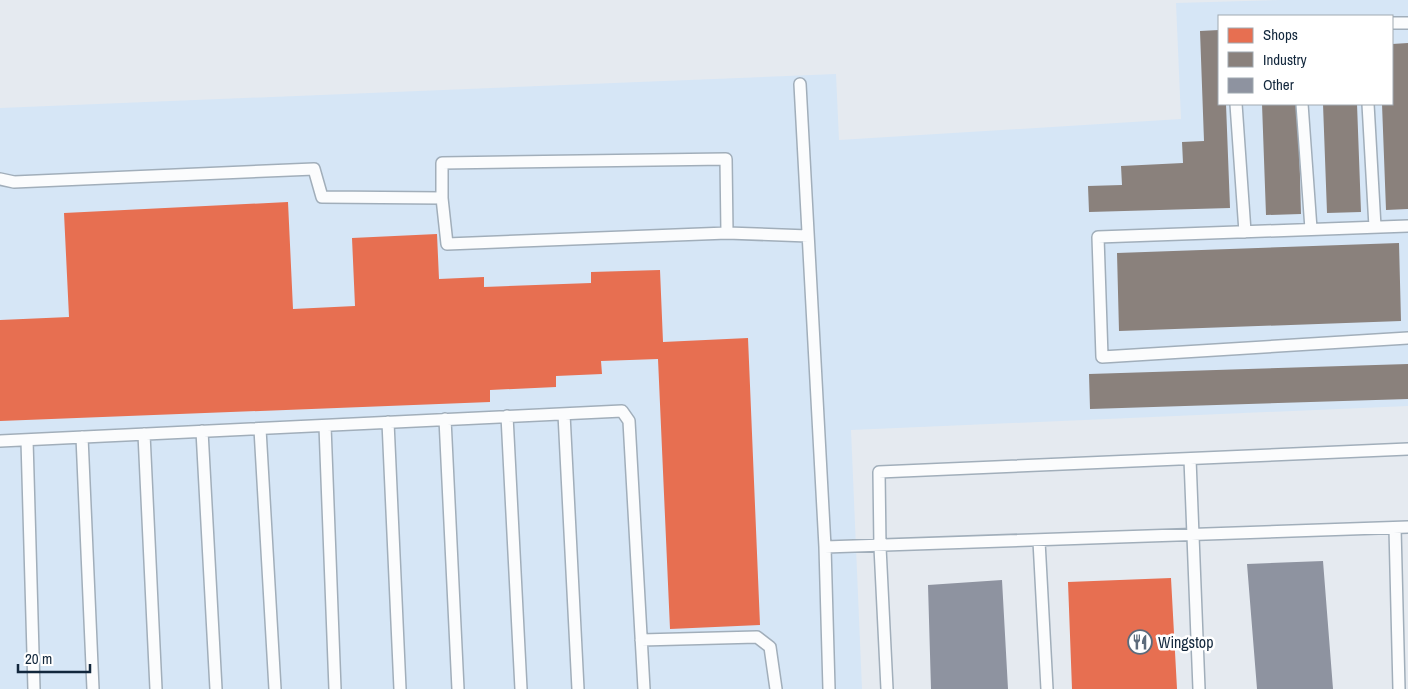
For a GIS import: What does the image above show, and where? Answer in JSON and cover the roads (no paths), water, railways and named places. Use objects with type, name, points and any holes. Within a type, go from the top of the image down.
[{"type":"lane","points":[[1393,23],[1408,23]]},
{"type":"lane","points":[[800,84],[825,548],[829,689]]},
{"type":"lane","points":[[1236,105],[1245,232]]},
{"type":"lane","points":[[1302,105],[1311,229]]},
{"type":"lane","points":[[1368,105],[1374,227]]},
{"type":"lane","points":[[727,233],[726,159],[442,163],[442,198],[447,244],[727,233],[808,236]]},
{"type":"lane","points":[[0,179],[14,182],[314,169],[322,197],[442,198]]},
{"type":"lane","points":[[1408,226],[1098,237],[1102,357],[1408,338]]},
{"type":"lane","points":[[0,441],[622,411],[630,421],[644,689]]},
{"type":"lane","points":[[564,414],[578,689]]},
{"type":"lane","points":[[507,416],[521,689]]},
{"type":"lane","points":[[445,419],[458,689]]},
{"type":"lane","points":[[388,422],[400,689]]},
{"type":"lane","points":[[325,426],[334,689]]},
{"type":"lane","points":[[260,429],[275,689]]},
{"type":"lane","points":[[202,432],[216,689]]},
{"type":"lane","points":[[144,434],[156,689]]},
{"type":"lane","points":[[82,437],[94,689]]},
{"type":"lane","points":[[27,440],[34,689]]},
{"type":"lane","points":[[887,689],[880,547],[879,472],[1408,449]]},
{"type":"lane","points":[[1190,459],[1191,536],[1199,689]]},
{"type":"lane","points":[[825,548],[1408,527]]},
{"type":"lane","points":[[1395,528],[1399,689]]},
{"type":"lane","points":[[1039,541],[1048,689]]},
{"type":"lane","points":[[641,640],[757,637],[770,647],[776,689]]},
{"type":"place","name":"Wingstop","points":[[1140,642]]}]
